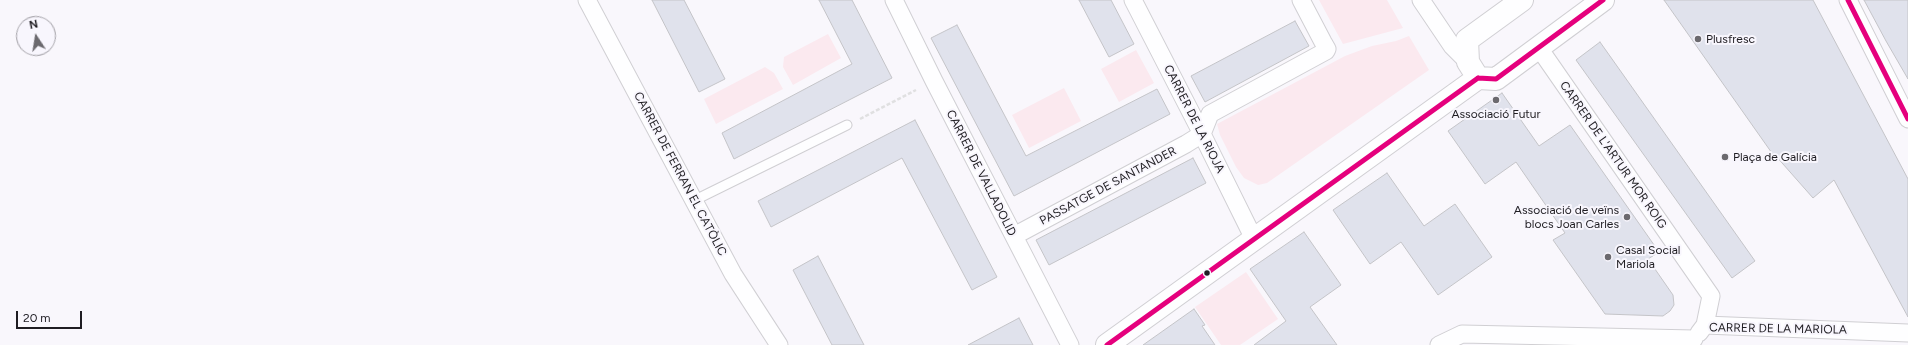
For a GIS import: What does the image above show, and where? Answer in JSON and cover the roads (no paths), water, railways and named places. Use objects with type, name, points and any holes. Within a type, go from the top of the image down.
[{"type":"street","name":"CARRER DE FERRAN EL CATÒLIC","points":[[586,0],[733,274],[779,345]]},
{"type":"street","name":"CARRER DE VALLADOLID","points":[[894,0],[1070,345]]},
{"type":"street","name":"CARRER DE LA RIOJA","points":[[1133,0],[1254,239]]},
{"type":"street","points":[[1202,134],[1210,114],[1327,50],[1302,0]]},
{"type":"street","points":[[1421,0],[1452,46],[1473,70],[1496,79],[1603,0]]},
{"type":"street","points":[[1473,70],[1467,40],[1522,0]]},
{"type":"street","points":[[1848,0],[1908,119]]},
{"type":"street","name":"CARRER DE L'ARTUR MOR ROIG","points":[[1539,48],[1711,296],[1705,325]]},
{"type":"street","points":[[1107,345],[1254,239],[1473,70]]},
{"type":"street","name":"PASSATGE DE SANTANDER","points":[[1014,236],[1202,134]]},
{"type":"street","name":"CARRER DE LA MARIOLA","points":[[1439,345],[1462,334],[1694,342],[1705,325],[1908,333]]},
{"type":"lane","points":[[693,201],[847,125]]},
{"type":"place","name":"Plusfresc","points":[[1698,39]]},
{"type":"place","name":"Associació Futur","points":[[1496,100]]},
{"type":"place","name":"Plaça de Galícia","points":[[1725,157]]},
{"type":"place","name":"Associació de veïns blocs Joan Carles","points":[[1627,217]]},
{"type":"place","name":"Casal Social Mariola","points":[[1608,257]]}]
